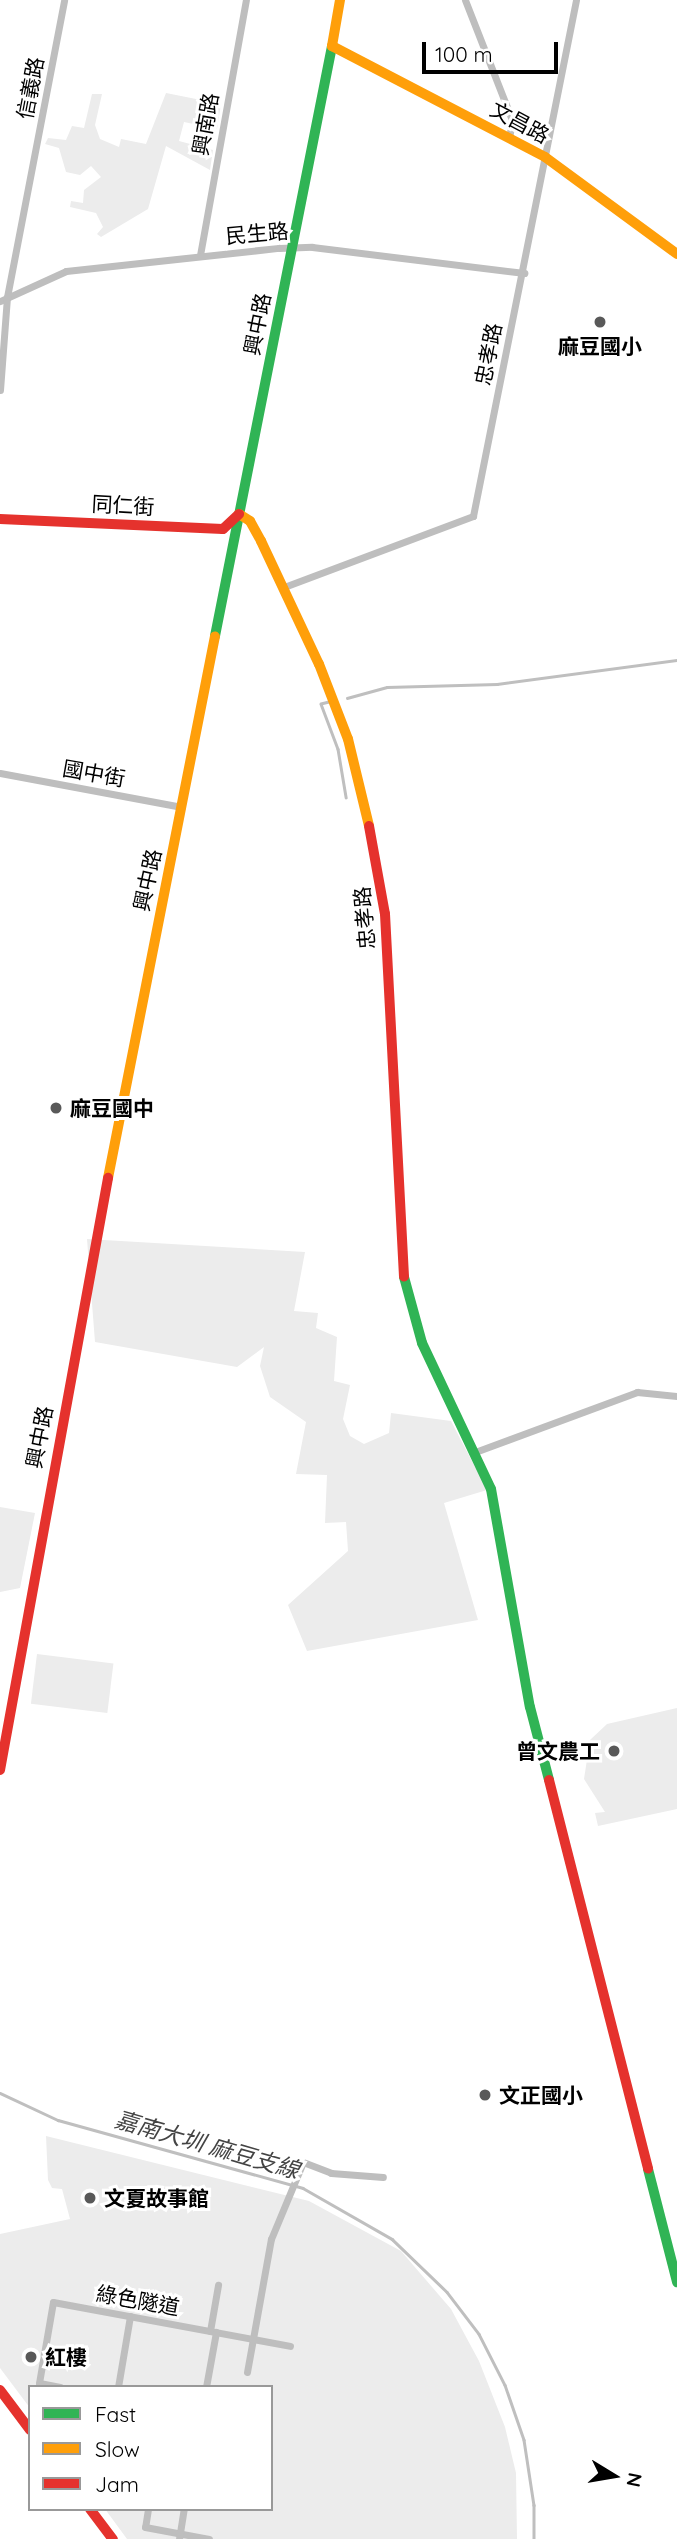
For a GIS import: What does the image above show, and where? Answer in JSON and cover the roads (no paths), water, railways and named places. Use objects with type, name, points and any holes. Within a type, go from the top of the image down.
[{"type":"main road","name":"興中路","points":[[0,1770],[52,1465],[340,0]]},
{"type":"main road","name":"文昌路","points":[[332,46],[545,157],[677,254]]},
{"type":"main road","name":"同仁街","points":[[0,519],[223,529],[239,514]]},
{"type":"main road","name":"忠孝路","points":[[239,514],[250,521],[284,587],[333,699],[367,812],[385,914],[403,1274],[422,1343],[475,1452],[495,1506],[530,1707],[677,2282]]},
{"type":"main road","points":[[0,2390],[28,2427]]},
{"type":"main road","points":[[92,2511],[113,2539]]},
{"type":"street","name":"信義路","points":[[0,390],[3,299],[65,0]]},
{"type":"street","name":"興南路","points":[[200,255],[246,0]]},
{"type":"street","points":[[465,0],[512,120],[509,138]]},
{"type":"street","name":"忠孝路","points":[[284,587],[473,516],[524,273],[576,0]]},
{"type":"street","name":"民生路","points":[[3,299],[66,271],[292,247],[524,273]]},
{"type":"street","name":"國中街","points":[[0,773],[182,807]]},
{"type":"street","points":[[475,1452],[637,1392],[677,1396]]},
{"type":"street","points":[[247,2372],[271,2239],[282,2205],[303,2162],[331,2173],[383,2177]]},
{"type":"street","points":[[206,2385],[218,2285]]},
{"type":"street","name":"綠色隧道","points":[[50,2385],[39,2383],[53,2302],[290,2346]]},
{"type":"street","points":[[118,2385],[130,2316]]},
{"type":"street","points":[[148,2511],[145,2527],[179,2536],[209,2539]]},
{"type":"street","points":[[179,2536],[184,2511]]},
{"type":"waterway","points":[[347,698],[387,687],[497,684],[677,660]]},
{"type":"waterway","points":[[329,702],[321,704],[338,749],[346,797]]},
{"type":"waterway","name":"嘉南大圳 麻豆支線","points":[[0,2093],[58,2120],[303,2188],[392,2239],[447,2292],[479,2334],[505,2385],[524,2440],[534,2505],[534,2539]]},
{"type":"place","name":"麻豆國小","points":[[600,322]]},
{"type":"place","name":"麻豆國中","points":[[56,1108]]},
{"type":"place","name":"曾文農工","points":[[614,1751]]},
{"type":"place","name":"文正國小","points":[[485,2095]]},
{"type":"place","name":"文夏故事館","points":[[90,2198]]},
{"type":"place","name":"紅樓","points":[[31,2357]]}]
